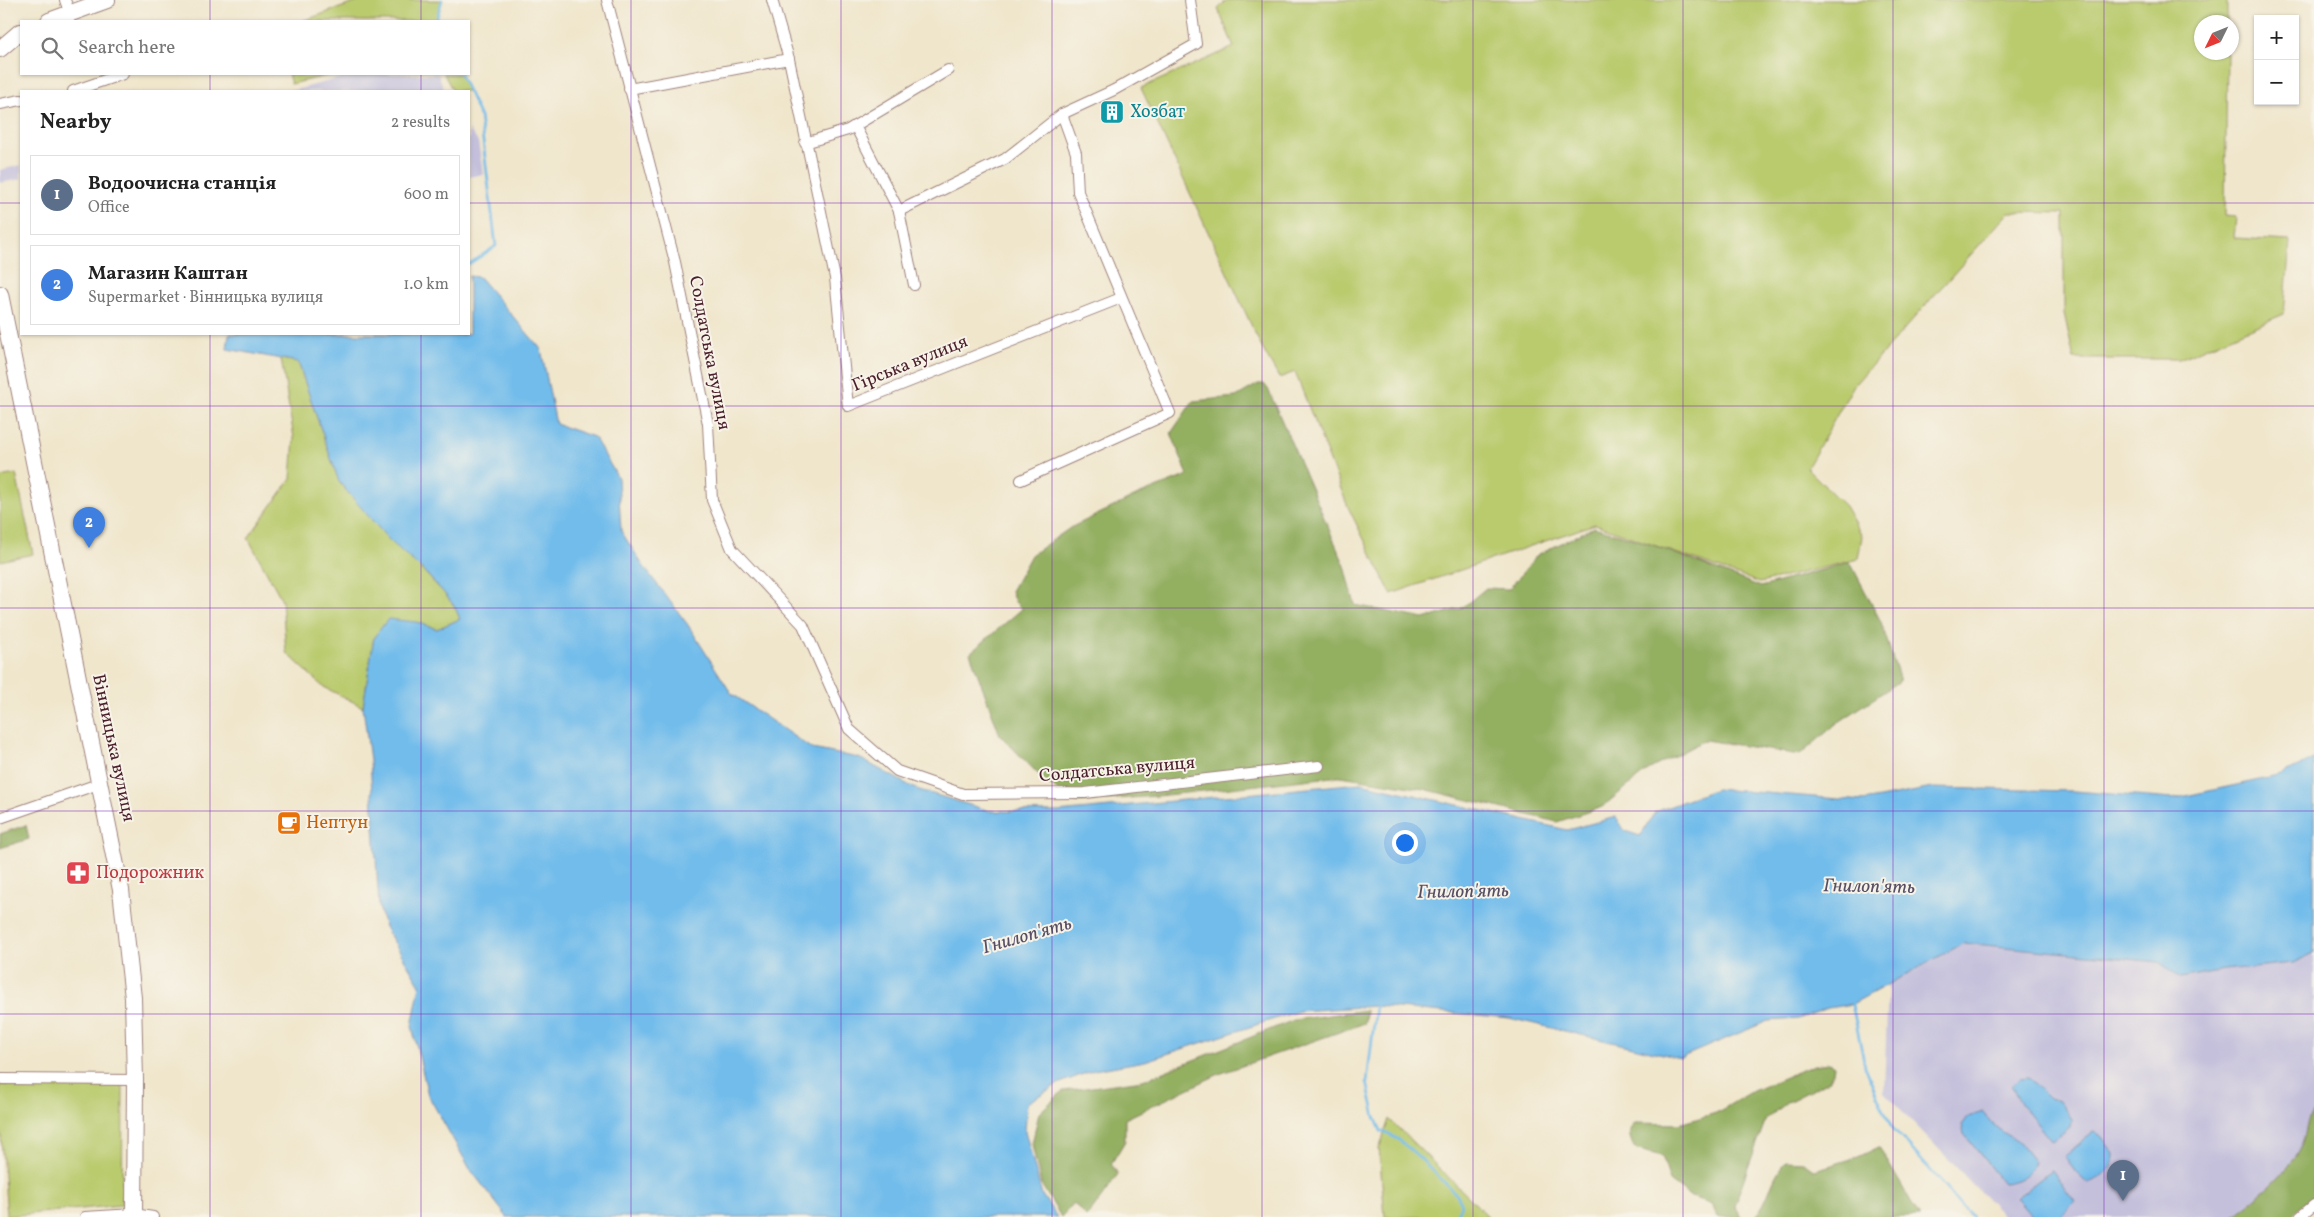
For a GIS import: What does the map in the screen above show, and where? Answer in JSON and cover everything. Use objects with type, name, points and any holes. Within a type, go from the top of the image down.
[{"type":"main road","points":[[50,20],[67,7],[107,0]]},
{"type":"main road","points":[[0,39],[20,31]]},
{"type":"main road","points":[[0,49],[20,32]]},
{"type":"main road","name":"Вінницька вулиця","points":[[0,294],[121,890],[133,998],[135,1080],[134,1216]]},
{"type":"street","name":"Солдатська вулиця","points":[[607,0],[674,262],[706,415],[712,500],[732,549],[803,625],[849,729],[897,771],[963,794],[1086,792],[1319,766]]},
{"type":"street","name":"Гірська вулиця","points":[[772,0],[789,59],[805,143],[835,278],[848,406],[1121,298]]},
{"type":"street","points":[[899,211],[1005,159],[1062,114],[1114,90],[1196,44],[1190,0]]},
{"type":"street","points":[[629,89],[789,59]]},
{"type":"street","points":[[805,143],[854,126],[948,70]]},
{"type":"street","points":[[76,90],[120,75]]},
{"type":"street","points":[[0,104],[20,100]]},
{"type":"street","points":[[1021,480],[1170,413],[1078,192],[1076,154],[1062,114]]},
{"type":"street","points":[[854,126],[899,211],[914,285]]},
{"type":"street","points":[[0,818],[100,783]]},
{"type":"street","points":[[0,1079],[135,1080]]},
{"type":"street","points":[[2300,1217],[2314,1205]]},
{"type":"street","points":[[85,1217],[153,1217]]},
{"type":"shaded area","points":[[353,75],[438,75],[445,90],[295,90]]},
{"type":"shaded area","points":[[470,130],[478,142],[483,174],[470,177]]},
{"type":"shaded area","points":[[20,165],[20,179],[0,183],[0,170]]},
{"type":"shaded area","points":[[1964,943],[2159,962],[2181,978],[2314,953],[2314,1182],[2271,1217],[2004,1217],[1884,1092],[1888,985]]},
{"type":"green space","points":[[363,0],[442,0],[436,20],[305,20]]},
{"type":"green space","points":[[1227,0],[2227,0],[2227,15],[2194,15],[2194,60],[2227,60],[2225,216],[2236,217],[2234,238],[2290,241],[2284,314],[2179,359],[2074,359],[2064,313],[2064,213],[2009,212],[1854,385],[1807,468],[1845,506],[1862,536],[1858,559],[1760,583],[1595,524],[1391,594],[1348,507],[1295,372],[1279,378],[1261,346],[1141,88],[1234,47],[1218,9]]},
{"type":"green space","points":[[288,75],[330,75],[291,84]]},
{"type":"green space","points":[[445,75],[460,75],[468,90],[452,90]]},
{"type":"green space","points":[[281,359],[298,362],[339,482],[444,593],[455,607],[460,619],[437,629],[374,637],[363,707],[322,686],[286,652],[282,600],[248,538],[291,479],[294,438]]},
{"type":"green space","points":[[1258,384],[1264,384],[1268,389],[1345,566],[1355,605],[1424,619],[1462,608],[1486,588],[1509,589],[1537,555],[1594,527],[1653,545],[1761,587],[1850,562],[1881,622],[1900,681],[1836,724],[1800,755],[1705,740],[1648,770],[1602,807],[1557,822],[1424,789],[1341,776],[1157,796],[1073,802],[1044,780],[1000,735],[970,653],[1022,609],[1015,602],[1011,591],[1031,555],[1070,528],[1138,495],[1188,475],[1171,433],[1193,401],[1236,397]]},
{"type":"green space","points":[[16,474],[33,554],[0,561],[0,477]]},
{"type":"green space","points":[[26,825],[29,839],[0,848],[0,834]]},
{"type":"green space","points":[[1366,1010],[1365,1023],[1219,1074],[1125,1119],[1125,1141],[1111,1164],[1118,1174],[1086,1217],[1074,1203],[1061,1217],[1041,1184],[1032,1144],[1039,1113],[1063,1091],[1143,1080],[1294,1020]]},
{"type":"green space","points":[[1829,1063],[1834,1066],[1829,1081],[1788,1102],[1766,1119],[1734,1206],[1741,1217],[1717,1217],[1712,1204],[1691,1197],[1670,1181],[1662,1156],[1635,1149],[1632,1142],[1630,1129],[1635,1123],[1679,1124],[1716,1113],[1753,1091],[1814,1065]]},
{"type":"green space","points":[[0,1085],[123,1085],[122,1205],[7,1216],[0,1123]]},
{"type":"green space","points":[[2314,1111],[2314,1195],[2290,1217],[2232,1217],[2272,1185],[2289,1166],[2304,1140],[2308,1123]]},
{"type":"green space","points":[[1389,1119],[1489,1217],[1385,1217],[1379,1149]]},
{"type":"green space","points":[[1879,1147],[1920,1217],[1754,1217],[1764,1204],[1776,1174],[1786,1161],[1803,1162],[1815,1170],[1858,1157]]},
{"type":"water","name":"Гнилоп'ять","points":[[470,276],[479,277],[541,349],[556,424],[594,437],[618,478],[621,531],[644,567],[688,625],[731,693],[812,749],[859,758],[916,789],[990,811],[1058,812],[1361,783],[1567,830],[1616,817],[1625,831],[1640,836],[1655,812],[1716,789],[1864,801],[1932,788],[2074,791],[2172,799],[2282,775],[2314,759],[2314,953],[2293,963],[2224,970],[2181,978],[2159,962],[1964,943],[1852,1004],[1828,1008],[1798,1019],[1768,1021],[1680,1058],[1509,1018],[1376,1006],[1299,1011],[1145,1061],[1094,1070],[1060,1083],[1027,1103],[1025,1131],[1042,1195],[1057,1217],[507,1217],[470,1169],[428,1095],[412,1026],[420,985],[385,927],[379,907],[370,760],[363,707],[374,637],[388,619],[416,622],[437,629],[460,619],[455,607],[444,593],[424,571],[389,540],[339,482],[298,362],[227,349],[229,335],[470,335]]},
{"type":"water","points":[[2029,1078],[2049,1098],[2059,1101],[2072,1119],[2071,1127],[2052,1142],[2025,1109],[2011,1086],[2020,1079]]},
{"type":"water","points":[[1983,1112],[2000,1131],[2020,1143],[2035,1162],[2030,1171],[2023,1177],[2003,1183],[1964,1134],[1962,1125],[1968,1117]]},
{"type":"water","points":[[2094,1132],[2102,1137],[2114,1154],[2112,1164],[2106,1173],[2098,1179],[2087,1183],[2076,1173],[2064,1156]]},
{"type":"water","points":[[2052,1170],[2075,1202],[2060,1217],[2032,1217],[2016,1198]]},
{"type":"waterway","points":[[436,20],[442,0]]},
{"type":"waterway","points":[[460,75],[468,90]]},
{"type":"waterway","points":[[470,95],[480,117],[496,246],[470,263]]},
{"type":"waterway","points":[[1852,1004],[1866,1071],[1891,1126],[1972,1217]]},
{"type":"waterway","points":[[1376,1006],[1367,1082],[1375,1117],[1381,1131],[1398,1139],[1456,1194],[1462,1204],[1455,1217]]},
{"type":"place","name":"Хозбат","points":[[1112,112]]},
{"type":"place","name":"Магазин Каштан","points":[[89,548]]},
{"type":"place","name":"Нептун","points":[[289,823]]},
{"type":"place","name":"Подорожник","points":[[78,873]]},
{"type":"place","name":"Водоочисна станція","points":[[2123,1201]]}]
